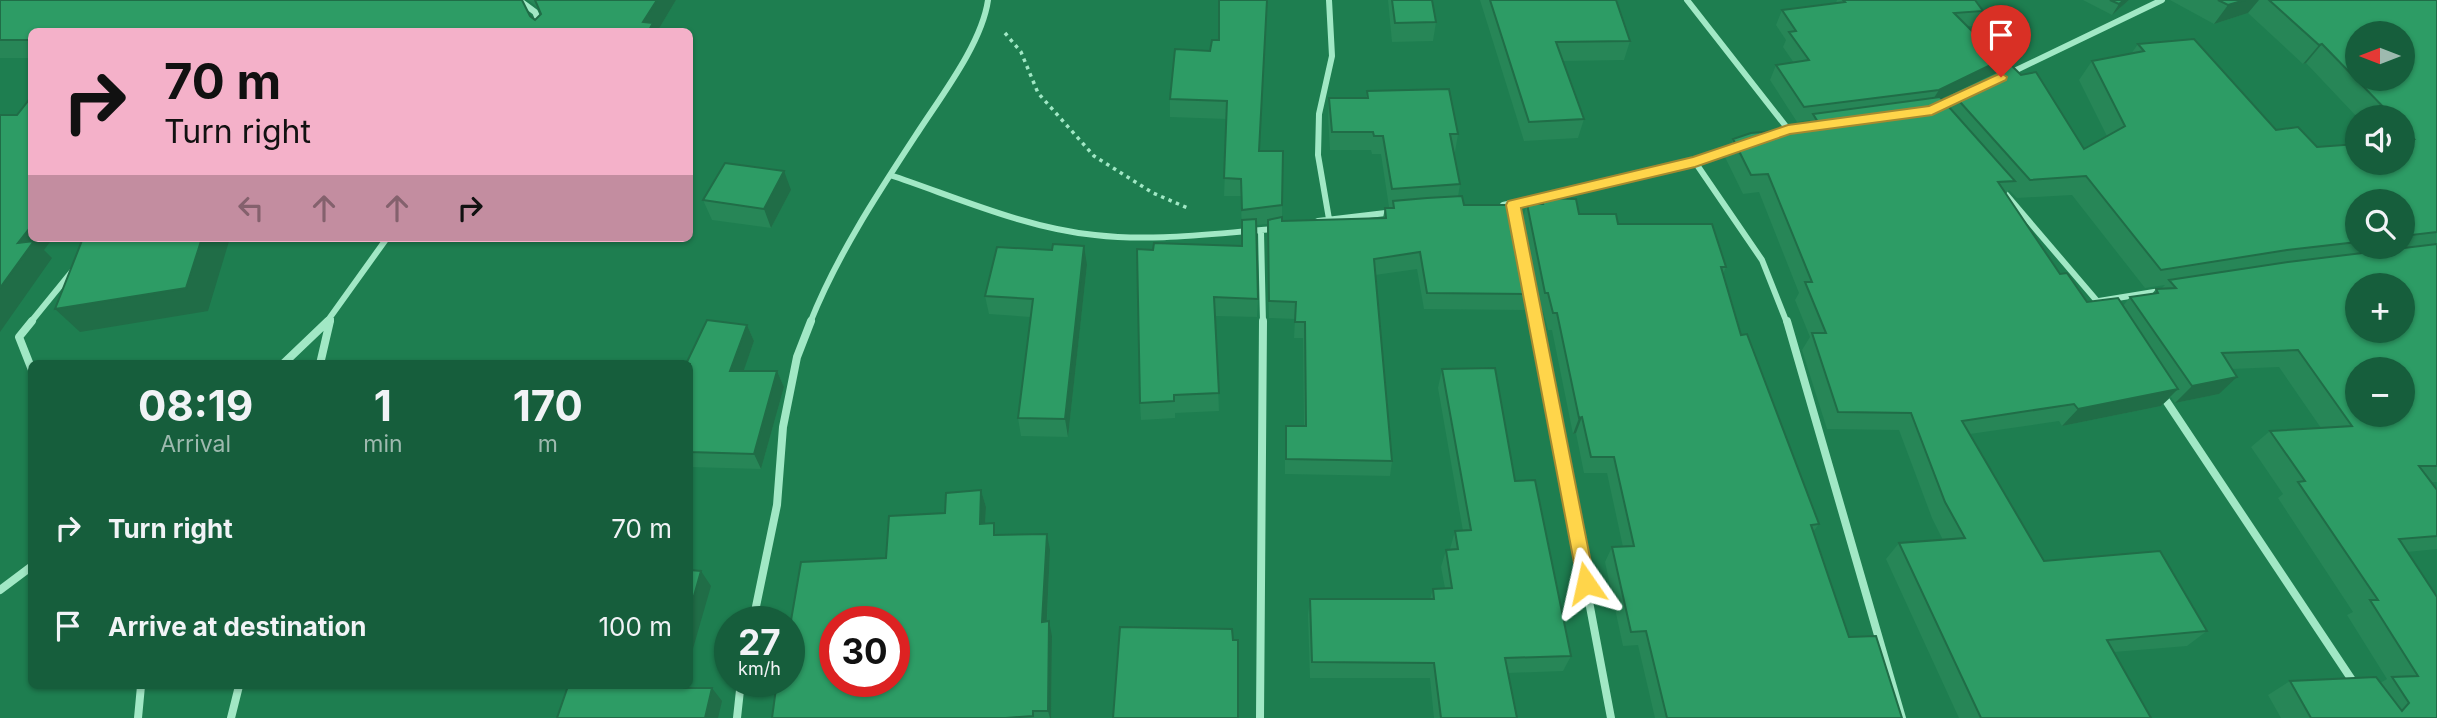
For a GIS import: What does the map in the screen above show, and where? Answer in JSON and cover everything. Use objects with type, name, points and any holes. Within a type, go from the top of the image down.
[{"type":"street","points":[[519,0],[535,12],[542,28]]},
{"type":"street","points":[[756,606],[777,505],[783,427],[797,357],[827,280],[956,73],[986,15],[988,0]]},
{"type":"street","points":[[1329,0],[1332,56],[1318,114],[1318,155],[1329,219]]},
{"type":"street","points":[[1687,0],[1788,130]]},
{"type":"street","points":[[2004,75],[2162,0]]},
{"type":"street","points":[[1777,134],[1828,124]]},
{"type":"street","points":[[1488,206],[1513,205],[1695,162],[1742,146]]},
{"type":"street","points":[[1695,162],[1762,260],[1782,303],[1902,718]]},
{"type":"street","points":[[890,175],[1040,224],[1091,235],[1125,238],[1261,232],[1288,227]]},
{"type":"street","points":[[1993,180],[2106,312]]},
{"type":"street","points":[[1513,205],[1516,218]]},
{"type":"street","points":[[1316,222],[1397,212]]},
{"type":"street","points":[[1260,718],[1264,397],[1261,232]]},
{"type":"street","points":[[287,360],[331,318],[384,242]]},
{"type":"street","points":[[28,360],[19,337],[83,258]]},
{"type":"street","points":[[1529,286],[1611,718]]},
{"type":"street","points":[[2099,301],[2165,290]]},
{"type":"street","points":[[321,360],[331,318]]},
{"type":"street","points":[[2153,382],[2362,695]]},
{"type":"street","points":[[0,590],[28,569]]},
{"type":"street","points":[[138,718],[141,689]]},
{"type":"street","points":[[230,718],[238,689]]},
{"type":"street","points":[[737,718],[739,697]]},
{"type":"path","points":[[986,15],[1021,52],[1038,93],[1094,156],[1153,193],[1200,212]]},
{"type":"building","points":[[0,0],[522,0],[535,20],[541,14],[535,0],[657,0],[643,22],[653,23],[650,28],[28,28],[28,40],[0,40]]},
{"type":"building","points":[[1219,0],[1267,0],[1259,151],[1283,151],[1282,205],[1242,210],[1241,179],[1224,178],[1227,101],[1170,99],[1175,49],[1210,51],[1212,40],[1219,40]]},
{"type":"building","points":[[1392,0],[1432,0],[1436,22],[1395,23]]},
{"type":"building","points":[[1490,0],[1616,0],[1630,41],[1556,42],[1584,119],[1529,122]]},
{"type":"building","points":[[1843,0],[1975,0],[1983,11],[1954,13],[2001,60],[1939,90],[1804,107],[1776,65],[1809,60],[1789,32],[1796,31],[1782,10],[1845,2]]},
{"type":"building","points":[[2218,0],[2245,0],[2228,5]]},
{"type":"building","points":[[2269,0],[2437,0],[2437,232],[2415,235],[2415,189],[2345,189],[2345,243],[2161,270],[2086,176],[2030,180],[1952,93],[2011,65],[2021,75],[2036,72],[2084,149],[2125,126],[2092,61],[2144,51],[2138,44],[2194,39],[2276,130],[2298,127],[2317,147],[2345,145],[2345,175],[2415,175],[2415,105],[2381,105],[2368,91],[2415,91],[2415,21],[2345,21],[2345,68],[2322,44],[2319,45]]},
{"type":"building","points":[[1449,89],[1458,134],[1450,134],[1460,184],[1392,189],[1383,136],[1374,136],[1373,132],[1332,132],[1329,98],[1368,98],[1367,91]]},
{"type":"building","points":[[1940,97],[2015,181],[1998,182],[2060,274],[2067,273],[2087,302],[2118,298],[2178,389],[2078,409],[2074,404],[1962,421],[2044,561],[2160,551],[2207,631],[2107,640],[2151,718],[1981,718],[1899,543],[1965,538],[1945,502],[1911,413],[1838,412],[1812,333],[1826,333],[1805,282],[1812,282],[1768,174],[1751,175],[1733,139],[1751,133],[1821,127],[1813,114]]},
{"type":"building","points":[[28,101],[28,230],[18,243],[33,242],[0,288],[0,115],[17,115]]},
{"type":"building","points":[[725,163],[784,171],[764,209],[703,200]]},
{"type":"building","points":[[1462,196],[1464,205],[1515,205],[1533,294],[1427,293],[1420,252],[1374,259],[1392,461],[1286,459],[1286,426],[1306,426],[1305,322],[1295,322],[1296,302],[1269,301],[1268,220],[1282,217],[1282,221],[1386,218],[1385,208],[1394,208],[1393,201]]},
{"type":"building","points":[[1541,198],[1576,199],[1579,214],[1616,214],[1618,224],[1712,224],[1726,267],[1721,267],[1741,335],[1747,334],[1819,524],[1811,525],[1849,637],[1876,636],[1902,718],[1667,718],[1646,631],[1631,632],[1612,547],[1634,546],[1614,457],[1591,457],[1582,417],[1579,418],[1557,313],[1553,313],[1548,293],[1545,293],[1527,204],[1543,204]]},
{"type":"building","points":[[1256,219],[1258,299],[1214,297],[1219,393],[1174,395],[1174,401],[1140,403],[1137,249],[1153,250],[1154,243],[1242,246],[1242,220]]},
{"type":"building","points":[[81,242],[201,242],[186,288],[55,309]]},
{"type":"building","points":[[1053,244],[1084,246],[1065,419],[1018,418],[1033,299],[985,296],[997,247],[1052,250]]},
{"type":"building","points":[[2437,244],[2437,466],[2419,466],[2437,490],[2437,536],[2399,539],[2437,597],[2437,718],[2311,718],[2290,681],[2376,677],[2402,711],[2409,703],[2392,677],[2418,676],[2370,600],[2378,600],[2298,482],[2305,481],[2270,431],[2345,426],[2415,427],[2415,357],[2345,357],[2345,416],[2298,350],[2222,353],[2237,377],[2192,386],[2130,297],[2158,293],[2156,289],[2176,288],[2169,280],[2345,255],[2345,259],[2415,259],[2415,247]]},
{"type":"building","points":[[707,320],[747,325],[730,371],[777,371],[754,454],[693,452],[693,360],[688,360]]},
{"type":"building","points":[[1495,368],[1515,481],[1535,480],[1571,656],[1505,658],[1517,718],[1441,718],[1434,663],[1312,662],[1310,599],[1434,599],[1433,589],[1452,588],[1446,550],[1458,549],[1455,531],[1471,530],[1442,369]]},
{"type":"building","points":[[981,490],[980,524],[994,523],[994,535],[1047,534],[1042,622],[1049,621],[1048,711],[1033,711],[1033,716],[1006,718],[772,718],[775,697],[805,697],[805,606],[793,606],[801,562],[886,558],[889,516],[945,513],[946,493]]},
{"type":"building","points":[[693,570],[701,571],[693,599]]},
{"type":"building","points":[[1120,627],[1232,629],[1233,640],[1238,640],[1238,718],[1113,718]]},
{"type":"building","points":[[712,688],[705,718],[557,718],[567,689]]},
{"type":"route","points":[[1586,583],[1513,205],[1695,162],[1788,130],[1932,110],[2001,77]]}]
